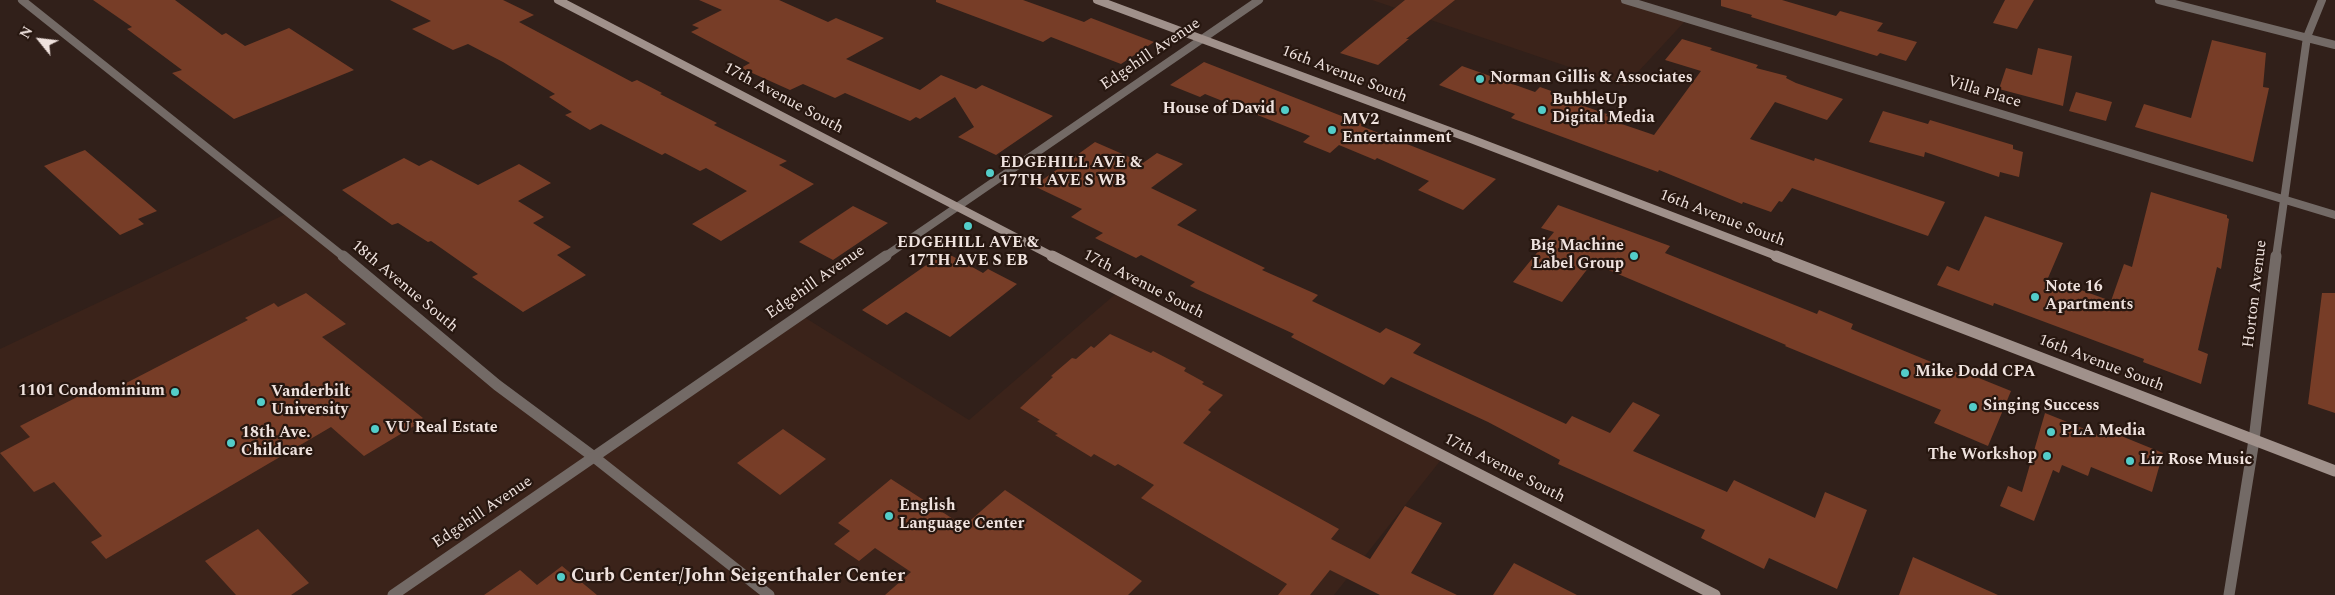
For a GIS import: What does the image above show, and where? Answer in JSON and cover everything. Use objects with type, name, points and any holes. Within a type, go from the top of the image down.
[{"type":"main road","name":"17th Avenue South","points":[[558,0],[956,207],[1715,595]]},
{"type":"main road","name":"16th Avenue South","points":[[1097,0],[1205,39],[2335,471]]},
{"type":"street","name":"18th Avenue South","points":[[22,0],[319,236],[497,385],[594,457],[769,595]]},
{"type":"street","name":"Edgehill Avenue","points":[[393,595],[956,207],[1205,39],[1259,0]]},
{"type":"street","name":"Villa Place","points":[[1625,0],[2335,215]]},
{"type":"street","points":[[2159,0],[2335,44]]},
{"type":"street","name":"Horton Avenue","points":[[2229,595],[2254,440],[2269,306],[2307,37],[2322,0]]},
{"type":"shaded area","points":[[1372,0],[1625,0],[1687,19],[1625,86]]},
{"type":"shaded area","name":"Vanderbilt University","points":[[290,212],[594,457],[796,312],[969,420],[1119,291],[1444,456],[1334,595],[0,595],[0,349]]},
{"type":"building","points":[[93,0],[175,0],[222,35],[226,33],[245,46],[289,28],[354,70],[234,119],[172,73],[182,70],[127,29],[132,27]]},
{"type":"building","points":[[390,0],[503,0],[534,15],[519,22],[632,82],[637,80],[717,123],[714,125],[787,161],[779,165],[814,184],[721,241],[692,224],[747,191],[706,168],[700,171],[665,153],[662,155],[601,124],[590,130],[565,115],[572,112],[549,97],[555,94],[503,62],[468,44],[453,50],[412,29],[431,21]]},
{"type":"building","points":[[699,0],[779,0],[828,22],[836,18],[884,38],[846,59],[920,90],[941,75],[976,89],[982,85],[1053,116],[996,155],[958,137],[974,127],[955,97],[920,119],[916,117],[910,121],[845,93],[835,98],[803,84],[790,90],[741,68],[750,63],[691,32],[699,28],[692,25],[722,10]]},
{"type":"building","points":[[936,0],[1023,0],[1084,22],[1091,18],[1154,42],[1121,64],[1051,37],[1043,42],[936,2]]},
{"type":"building","points":[[1405,0],[1455,0],[1406,39],[1409,39],[1378,65],[1340,53]]},
{"type":"building","points":[[1721,0],[1782,0],[1836,16],[1840,11],[1883,23],[1877,31],[1917,42],[1906,61],[1880,53],[1877,56],[1751,17],[1752,15],[1721,6]]},
{"type":"building","points":[[2005,0],[2034,0],[2017,29],[1993,23]]},
{"type":"building","points":[[1682,39],[1758,65],[1756,68],[1787,76],[1786,78],[1796,83],[1843,99],[1827,120],[1775,102],[1750,139],[1814,161],[1815,158],[1945,202],[1928,236],[1792,188],[1782,202],[1779,201],[1771,212],[1743,202],[1742,204],[1659,170],[1658,172],[1511,118],[1515,114],[1439,85],[1462,66],[1535,92],[1540,87],[1574,99],[1572,102],[1607,114],[1606,116],[1612,118],[1610,120],[1654,135],[1701,71],[1665,60]]},
{"type":"building","points":[[2212,40],[2266,53],[2263,87],[2269,88],[2253,162],[2135,127],[2144,104],[2191,118]]},
{"type":"building","points":[[2038,48],[2072,56],[2063,106],[1999,89],[2006,68],[2032,75]]},
{"type":"building","points":[[1204,62],[1496,179],[1463,210],[1418,190],[1429,181],[1377,158],[1375,160],[1339,145],[1330,153],[1303,142],[1310,136],[1205,94],[1200,97],[1170,85]]},
{"type":"building","points":[[2076,92],[2112,102],[2106,121],[2069,111]]},
{"type":"building","points":[[1883,111],[1928,124],[1930,120],[2013,145],[2013,149],[2023,152],[2019,177],[2000,172],[1999,177],[1925,152],[1924,157],[1869,142]]},
{"type":"building","points":[[1095,142],[1143,163],[1157,153],[1183,164],[1151,188],[1197,210],[1177,225],[1265,268],[1262,270],[1318,295],[1312,301],[1380,333],[1386,328],[1421,344],[1413,353],[1566,424],[1572,416],[1610,433],[1633,402],[1660,415],[1633,451],[1727,492],[1734,480],[1815,518],[1825,492],[1867,510],[1837,589],[1769,558],[1764,569],[1701,538],[1705,530],[1558,464],[1560,460],[1488,422],[1391,377],[1384,385],[1291,337],[1294,334],[1190,286],[1195,282],[1141,255],[1136,258],[1095,238],[1103,233],[1071,217],[1082,209],[1034,186]]},
{"type":"building","points":[[85,150],[157,211],[138,219],[144,224],[120,235],[44,166]]},
{"type":"building","points":[[404,158],[419,166],[431,160],[478,185],[519,164],[551,183],[518,201],[544,217],[533,223],[571,247],[557,255],[586,275],[523,312],[472,277],[478,274],[431,241],[428,242],[398,223],[392,225],[342,190]]},
{"type":"building","name":"Note 16 Apartments","points":[[2151,192],[2227,215],[2229,219],[2221,269],[2217,267],[2198,350],[2208,354],[2201,384],[2143,362],[2144,359],[1994,303],[1993,306],[1937,285],[1947,266],[1959,271],[1985,216],[2063,243],[2048,278],[2111,301],[2124,264],[2132,267]]},
{"type":"building","points":[[1558,205],[1670,246],[1665,253],[1817,314],[1819,310],[1853,324],[1851,329],[1958,373],[1959,370],[2011,391],[1988,446],[1934,423],[1941,410],[1785,346],[1592,263],[1562,302],[1513,282],[1554,232],[1541,228]]},
{"type":"building","points":[[853,206],[888,223],[833,260],[799,242]]},
{"type":"building","points":[[945,252],[983,273],[988,269],[1017,284],[950,337],[906,312],[887,325],[862,310]]},
{"type":"building","points":[[306,293],[346,324],[322,337],[423,418],[413,424],[414,426],[364,456],[331,427],[106,559],[91,542],[102,536],[54,482],[34,492],[0,453],[30,437],[20,426],[95,388],[103,395],[248,320],[245,318],[274,303],[278,307]]},
{"type":"building","points":[[2322,293],[2335,293],[2335,413],[2308,404]]},
{"type":"building","points":[[1110,334],[1151,353],[1153,351],[1186,368],[1184,371],[1204,382],[1202,384],[1223,395],[1208,410],[1211,412],[1183,443],[1339,529],[1331,539],[1370,559],[1405,506],[1442,523],[1411,573],[1457,595],[1380,595],[1330,570],[1310,595],[1278,595],[1287,584],[1141,498],[1154,485],[1118,464],[1115,466],[1094,454],[1091,457],[1055,435],[1058,434],[1020,408],[1053,377],[1051,376],[1072,358],[1076,359],[1091,346],[1094,348]]},
{"type":"building","points":[[2045,413],[2107,438],[2109,431],[2163,453],[2152,492],[2091,467],[2088,476],[2062,465],[2059,473],[2053,470],[2034,521],[2000,506],[2008,486],[2022,492]]},
{"type":"building","points":[[783,429],[826,459],[780,495],[737,463]]},
{"type":"building","points":[[891,479],[964,526],[1005,490],[1142,581],[1128,595],[885,595],[911,572],[875,548],[859,561],[834,544],[850,531],[838,523]]},
{"type":"building","points":[[258,529],[309,583],[291,595],[236,595],[205,561]]},
{"type":"building","points":[[1913,557],[1998,595],[1899,595]]},
{"type":"building","points":[[1514,563],[1577,595],[1493,595]]},
{"type":"building","name":"Curb Center/John Seigenthaler Center","points":[[562,566],[597,595],[484,595],[520,570],[537,585]]},
{"type":"place","name":"Norman Gillis & Associates","points":[[1480,79]]},
{"type":"place","name":"House of David","points":[[1285,110]]},
{"type":"place","name":"BubbleUp Digital Media","points":[[1542,110]]},
{"type":"place","name":"MV2 Entertainment","points":[[1332,130]]},
{"type":"place","name":"EDGEHILL AVE & 17TH AVE S WB","points":[[990,173]]},
{"type":"place","name":"EDGEHILL AVE & 17TH AVE S EB","points":[[968,226]]},
{"type":"place","name":"Big Machine Label Group","points":[[1634,256]]},
{"type":"place","name":"Note 16 Apartments","points":[[2035,297]]},
{"type":"place","name":"Mike Dodd CPA","points":[[1905,373]]},
{"type":"place","name":"1101 Condominium","points":[[175,392]]},
{"type":"place","name":"Vanderbilt University","points":[[261,402]]},
{"type":"place","name":"Singing Success","points":[[1973,407]]},
{"type":"place","name":"VU Real Estate","points":[[375,429]]},
{"type":"place","name":"PLA Media","points":[[2051,432]]},
{"type":"place","name":"18th Ave. Childcare","points":[[231,443]]},
{"type":"place","name":"The Workshop","points":[[2047,456]]},
{"type":"place","name":"Liz Rose Music","points":[[2130,461]]},
{"type":"place","name":"English Language Center","points":[[889,516]]},
{"type":"place","name":"Curb Center/John Seigenthaler Center","points":[[561,577]]}]
